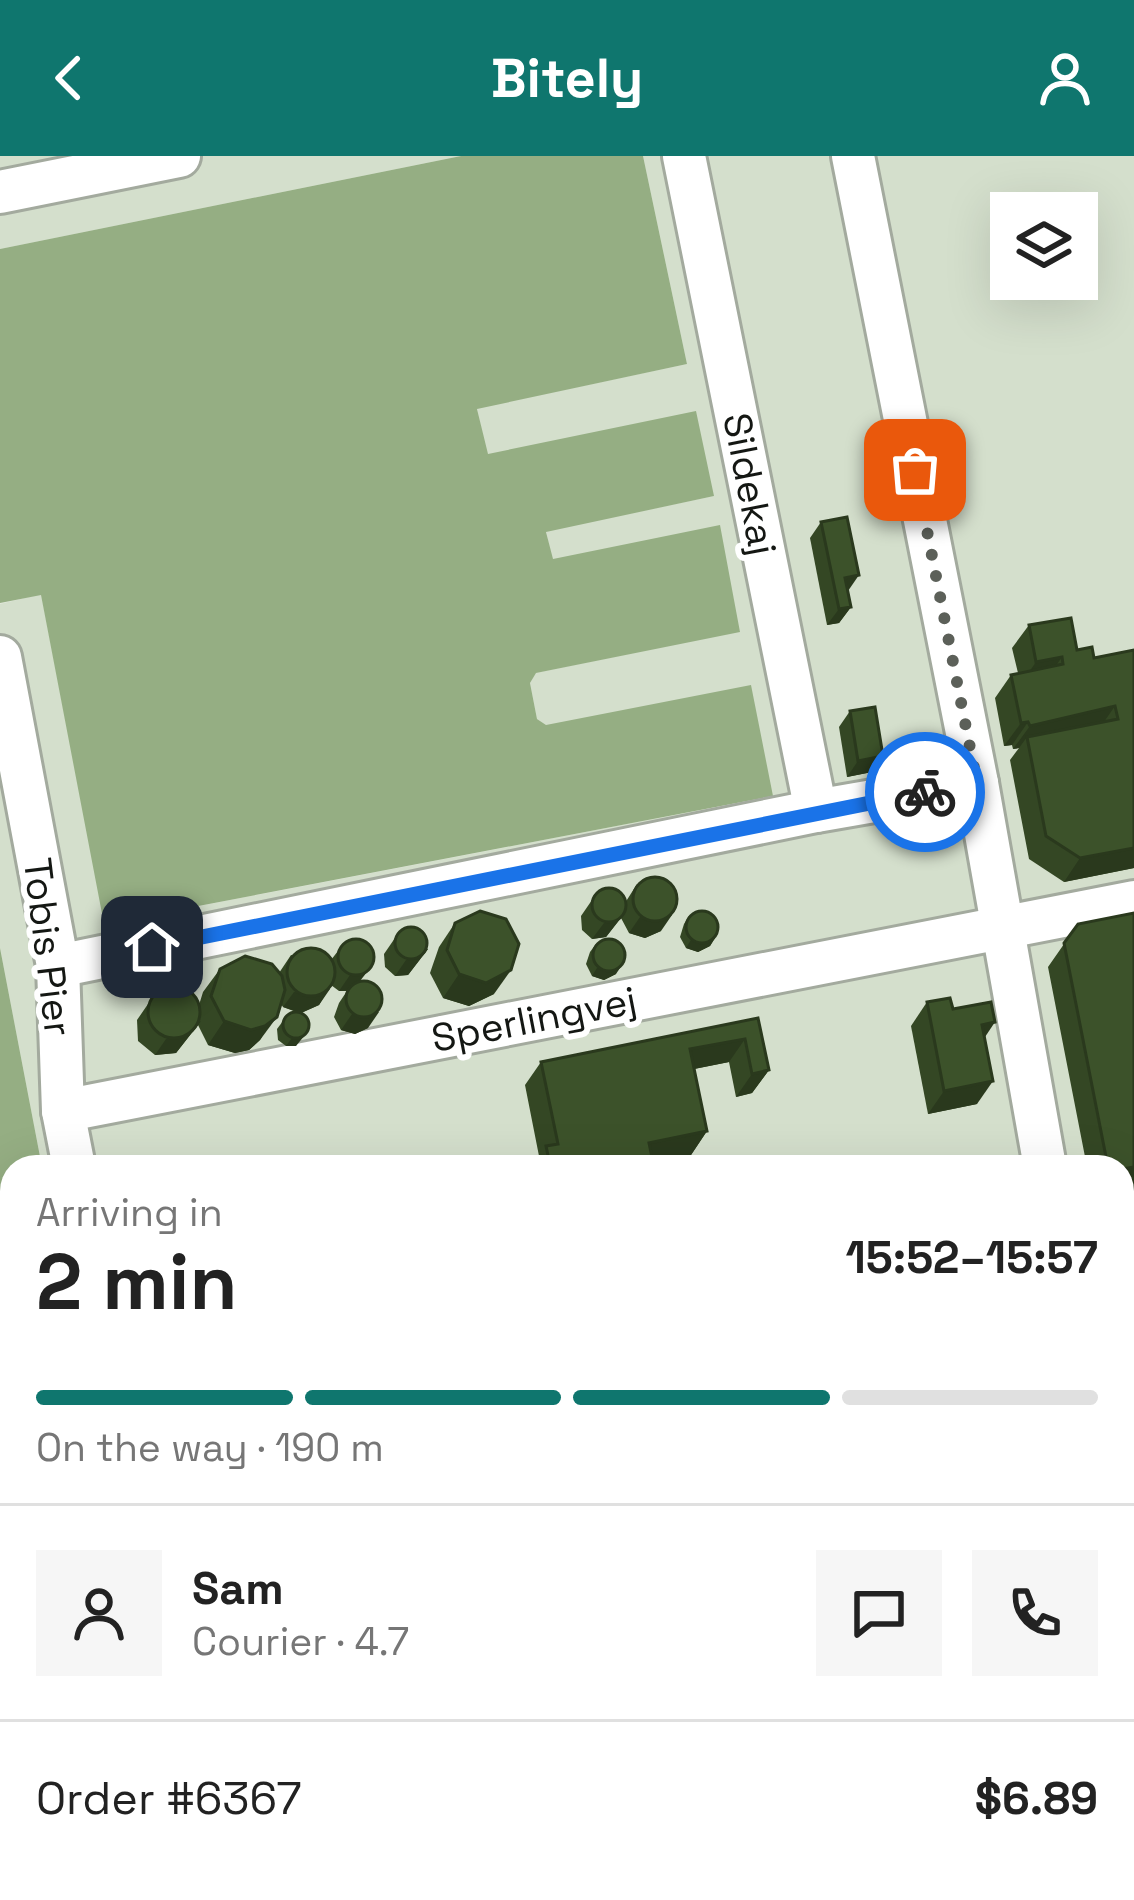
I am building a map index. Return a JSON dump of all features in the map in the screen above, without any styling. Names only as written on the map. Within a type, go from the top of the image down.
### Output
[{"type":"street","points":[[0,192],[178,156]]},
{"type":"street","name":"Sildekaj","points":[[684,156],[816,811]]},
{"type":"street","points":[[853,156],[977,783],[1043,1155]]},
{"type":"street","name":"Tobis Pier","points":[[0,657],[58,966],[63,1111],[72,1155]]},
{"type":"street","points":[[58,966],[816,811],[977,783]]},
{"type":"street","name":"Sperlingvej","points":[[63,1111],[1134,902]]},
{"type":"shaded area","points":[[0,156],[461,156],[0,249]]},
{"type":"shaded area","points":[[461,156],[643,156],[687,364],[477,409],[488,454],[696,411],[714,496],[546,532],[553,559],[720,525],[740,632],[536,673],[530,683],[537,719],[546,725],[751,685],[773,796],[104,924],[41,595],[0,603],[0,249]]},
{"type":"shaded area","points":[[643,156],[1134,156],[1134,1155],[40,1155],[0,948],[0,604],[41,594],[105,924],[773,796],[537,719],[530,683],[535,673],[740,631],[552,559],[546,531],[714,496],[487,455],[477,408],[687,364]]},
{"type":"shaded area","points":[[0,948],[40,1155],[0,1155]]},
{"type":"building","points":[[847,517],[859,575],[845,578],[851,607],[839,609],[821,522]]},
{"type":"building","points":[[1071,618],[1077,650],[1092,647],[1094,658],[1134,650],[1134,848],[1080,858],[1046,836],[1027,737],[1118,719],[1115,706],[1030,726],[1021,723],[1011,675],[1063,664],[1062,657],[1036,662],[1029,625]]},
{"type":"building","points":[[875,707],[883,756],[858,761],[850,711]]},
{"type":"building","points":[[655,877],[670,884],[677,899],[670,914],[655,921],[640,914],[633,899],[640,884]]},
{"type":"building","points":[[609,888],[621,893],[626,905],[621,917],[609,922],[597,917],[592,905],[597,893]]},
{"type":"building","points":[[480,911],[506,919],[519,944],[511,970],[486,983],[459,974],[447,950],[455,923]]},
{"type":"building","points":[[702,911],[713,916],[718,927],[713,938],[702,943],[691,938],[686,927],[691,916]]},
{"type":"building","points":[[1134,913],[1134,1155],[1106,1155],[1064,943],[1078,924]]},
{"type":"building","points":[[411,927],[423,931],[427,943],[423,955],[411,959],[399,955],[395,943],[399,931]]},
{"type":"building","points":[[356,939],[369,944],[374,957],[369,970],[356,975],[343,970],[338,957],[343,944]]},
{"type":"building","points":[[609,939],[620,944],[625,955],[620,966],[609,971],[598,966],[593,955],[598,944]]},
{"type":"building","points":[[311,948],[328,955],[335,972],[328,989],[311,996],[294,989],[287,972],[294,955]]},
{"type":"building","points":[[245,956],[272,964],[285,990],[277,1017],[251,1030],[224,1021],[211,996],[220,969]]},
{"type":"building","points":[[364,981],[377,986],[382,999],[377,1012],[364,1017],[351,1012],[346,999],[351,986]]},
{"type":"building","points":[[174,986],[193,993],[200,1012],[193,1031],[174,1038],[155,1031],[148,1012],[155,993]]},
{"type":"building","points":[[950,998],[953,1009],[991,1002],[995,1022],[982,1025],[993,1081],[944,1091],[927,1002]]},
{"type":"building","points":[[296,1012],[309,1025],[296,1038],[283,1025]]},
{"type":"building","points":[[758,1018],[769,1070],[752,1074],[745,1039],[690,1049],[707,1131],[649,1143],[652,1155],[548,1155],[546,1146],[558,1144],[541,1062]]},
{"type":"way so far","points":[[915,470],[977,783],[925,792]]},
{"type":"route","points":[[152,947],[925,792]]}]
